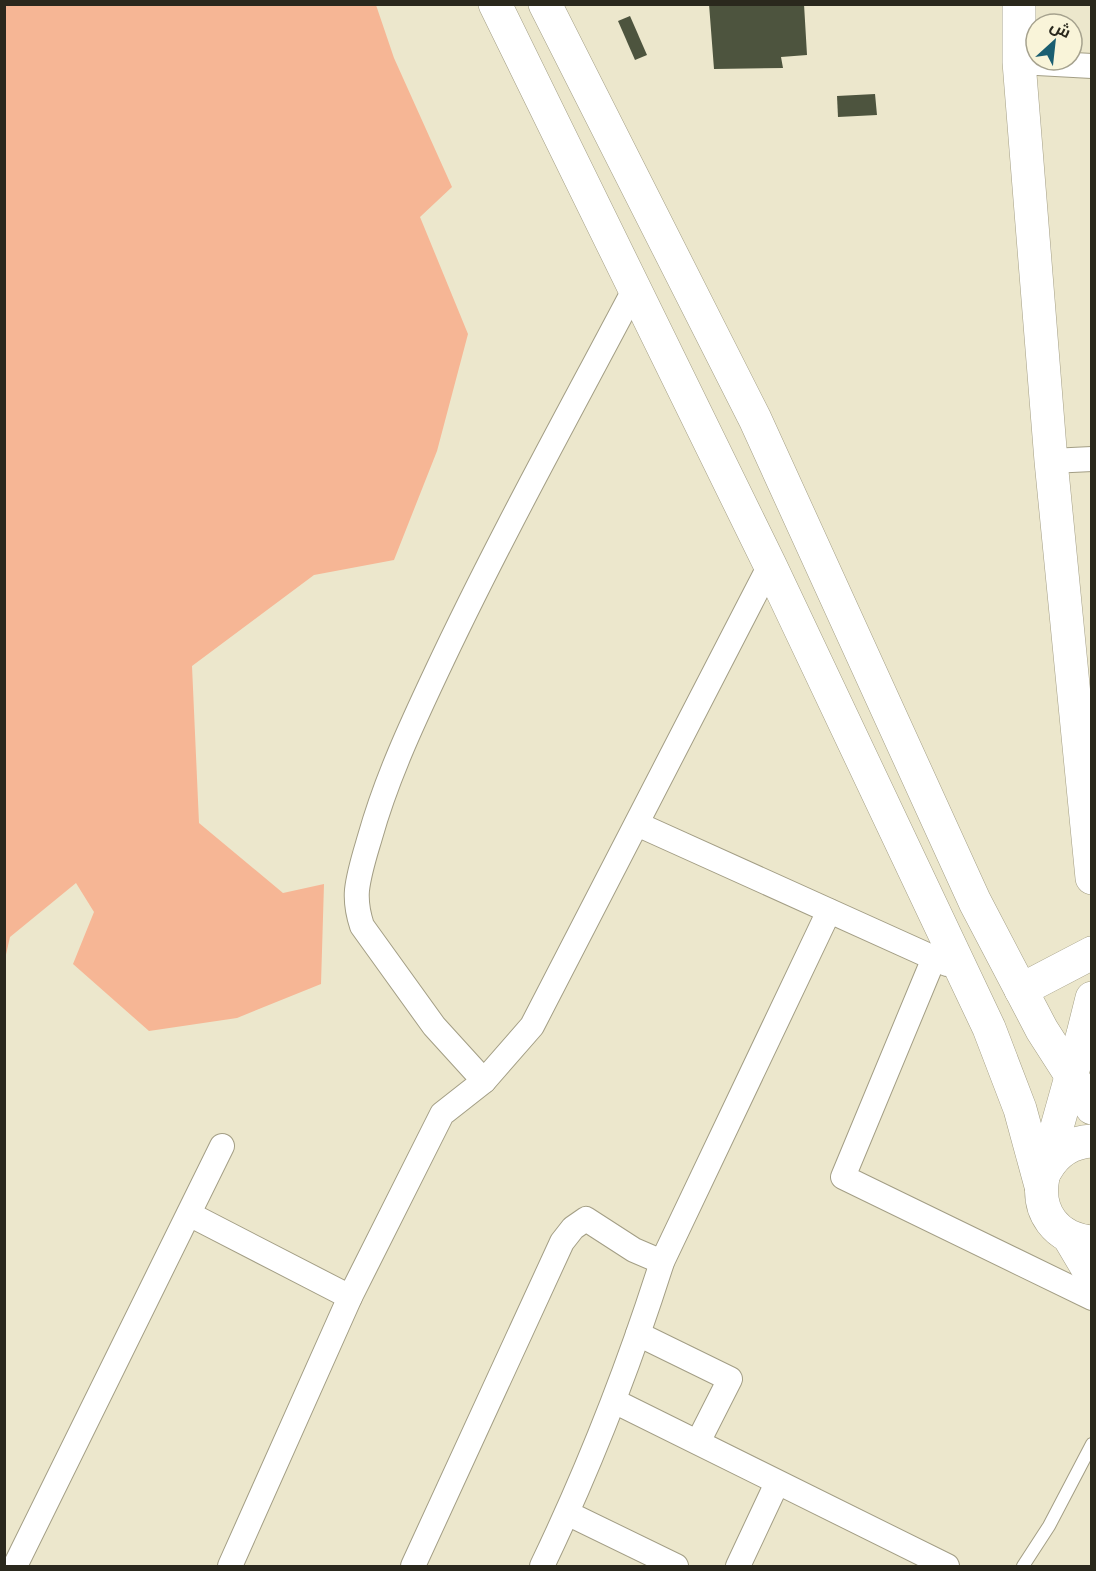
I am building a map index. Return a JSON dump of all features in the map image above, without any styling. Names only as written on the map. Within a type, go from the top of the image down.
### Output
[{"type":"main road","points":[[495,4],[770,565],[948,964],[989,1028],[1044,1178]]},
{"type":"main road","points":[[1019,4],[1019,62],[1051,461],[1085,743],[1092,878]]},
{"type":"main road","points":[[512,38],[549,13],[754,419],[975,902],[1042,1030],[1092,1108]]},
{"type":"main road","points":[[1021,990],[1092,953]]},
{"type":"main road","points":[[1092,998],[1041,1195],[1045,1212],[1055,1227],[1080,1240],[1092,1276]]},
{"type":"main road","points":[[1044,1178],[1056,1155],[1062,1150],[1078,1143],[1092,1141]]},
{"type":"street","points":[[1019,62],[1092,66]]},
{"type":"street","points":[[484,1081],[434,1026],[369,936],[358,915],[357,891],[380,804],[428,691],[473,595],[634,290]]},
{"type":"street","points":[[1051,461],[1092,459]]},
{"type":"street","points":[[230,1566],[350,1297],[442,1114],[484,1081],[532,1026],[770,565]]},
{"type":"street","points":[[637,825],[948,964],[843,1177],[1092,1298]]},
{"type":"street","points":[[542,1566],[614,1401],[662,1262],[829,911]]},
{"type":"street","points":[[15,1566],[222,1146]]},
{"type":"street","points":[[189,1214],[350,1297]]},
{"type":"street","points":[[413,1566],[562,1242],[573,1228],[586,1219],[634,1250],[662,1262]]},
{"type":"street","points":[[634,1250],[648,1306]]},
{"type":"street","points":[[638,1334],[730,1379],[698,1442]]},
{"type":"street","points":[[614,1401],[947,1566]]},
{"type":"street","points":[[738,1566],[777,1483]]},
{"type":"street","points":[[567,1513],[676,1566]]},
{"type":"lane","points":[[1023,1566],[1049,1526],[1092,1444]]},
{"type":"shaded area","points":[[5,4],[376,5],[394,58],[452,187],[420,217],[468,334],[437,451],[394,560],[314,575],[192,666],[199,823],[283,893],[324,884],[321,984],[237,1018],[149,1031],[73,964],[94,912],[76,883],[10,937],[5,959]]},
{"type":"building","points":[[709,4],[804,4],[807,55],[781,57],[783,68],[714,69]]},
{"type":"building","points":[[630,16],[647,55],[635,60],[618,21]]},
{"type":"building","points":[[875,94],[877,115],[838,117],[837,96]]}]
